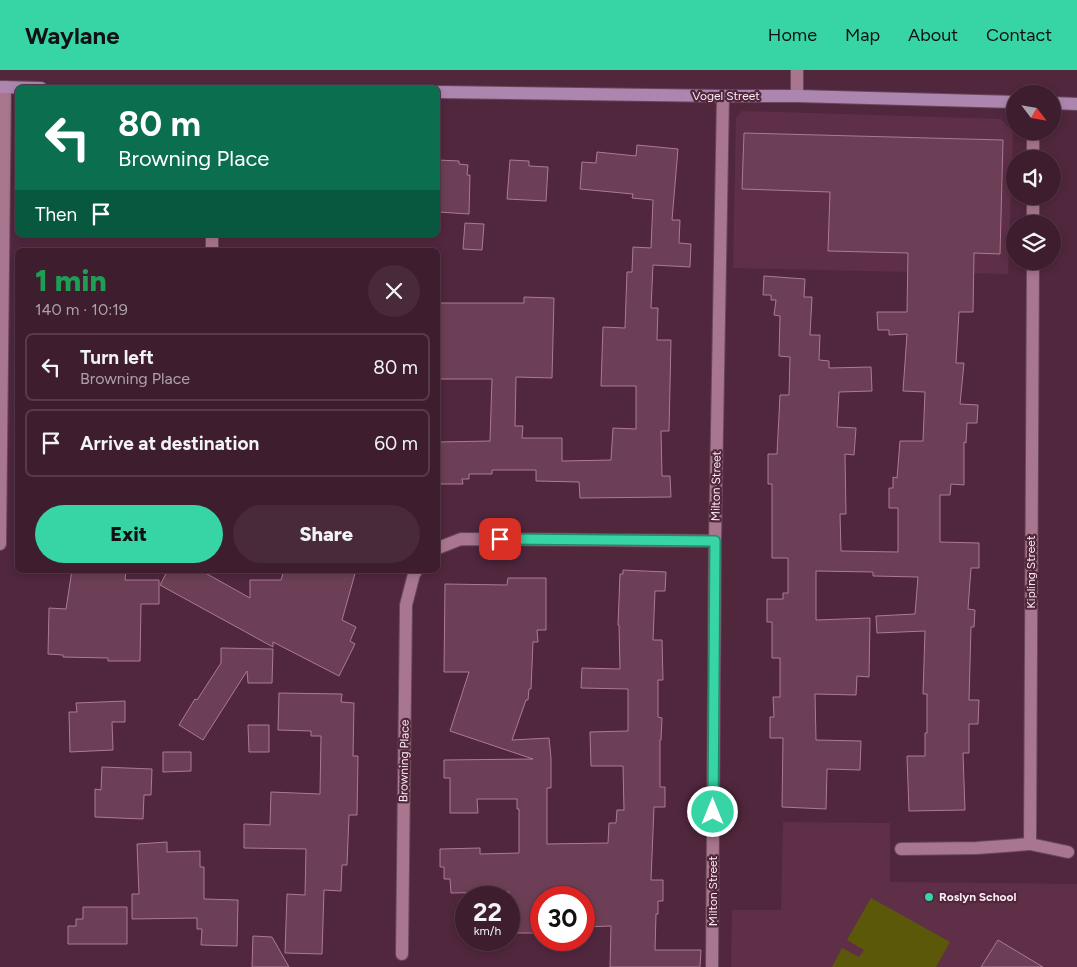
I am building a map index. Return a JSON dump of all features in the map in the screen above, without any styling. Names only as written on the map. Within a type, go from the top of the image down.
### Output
[{"type":"main road","name":"Vogel Street","points":[[440,92],[797,96],[1006,102]]},
{"type":"main road","points":[[1061,103],[1077,104]]},
{"type":"street","points":[[797,70],[797,96]]},
{"type":"street","points":[[0,544],[3,87]]},
{"type":"street","name":"Milton Street","points":[[712,967],[715,541],[723,96]]},
{"type":"street","name":"Kipling Street","points":[[1030,844],[1032,270]]},
{"type":"street","points":[[440,547],[461,539],[715,541]]},
{"type":"street","name":"Browning Place","points":[[402,954],[406,605],[415,573]]},
{"type":"street","points":[[901,849],[977,848],[1030,844],[1073,852]]},
{"type":"shaded area","points":[[742,111],[1001,119],[1006,124],[1006,140],[1013,140],[1012,150],[1006,150],[1006,205],[1010,205],[1010,215],[1006,215],[1006,270],[1008,270],[1008,274],[733,268],[736,118]]},
{"type":"shaded area","name":"Roslyn School","points":[[783,822],[890,823],[890,882],[1077,884],[1077,967],[731,967],[732,910],[781,910]]},
{"type":"shaded area","points":[[871,898],[950,942],[936,967],[832,967],[842,948],[859,957],[864,950],[847,940]]},
{"type":"building","points":[[744,133],[1003,140],[1000,254],[974,253],[973,312],[959,312],[956,363],[964,363],[960,404],[978,405],[977,423],[967,423],[966,443],[964,442],[964,485],[951,484],[950,495],[940,495],[940,542],[979,543],[979,568],[971,568],[968,609],[975,610],[974,627],[971,627],[969,700],[979,700],[978,724],[969,724],[969,753],[963,753],[965,810],[909,811],[907,756],[925,756],[927,694],[923,694],[925,631],[877,633],[876,616],[915,614],[918,577],[873,576],[873,572],[816,571],[816,620],[870,618],[869,677],[857,676],[856,695],[815,694],[816,740],[861,741],[860,770],[827,769],[826,809],[782,807],[783,738],[770,738],[770,717],[774,717],[773,697],[780,697],[780,658],[772,658],[772,622],[767,622],[767,599],[783,599],[783,593],[788,593],[788,558],[772,558],[772,484],[768,484],[768,454],[777,454],[780,395],[789,395],[790,357],[779,356],[780,316],[774,315],[776,300],[771,300],[771,295],[763,295],[764,276],[805,279],[804,297],[812,297],[810,335],[820,335],[819,360],[829,361],[829,368],[871,367],[872,391],[839,392],[837,427],[856,428],[854,455],[845,454],[846,514],[840,514],[841,551],[898,552],[898,508],[889,508],[889,488],[893,488],[893,477],[897,478],[900,441],[923,441],[925,392],[903,391],[907,334],[889,335],[889,330],[878,330],[877,312],[907,312],[908,253],[828,251],[830,192],[742,189]]},
{"type":"building","points":[[637,145],[678,149],[672,220],[680,220],[679,243],[691,244],[690,267],[653,265],[651,308],[658,308],[657,340],[671,340],[669,431],[661,431],[662,476],[670,476],[671,497],[580,498],[579,482],[536,481],[536,470],[492,470],[492,474],[469,474],[469,479],[462,479],[463,484],[440,484],[440,442],[490,441],[492,379],[440,379],[440,303],[524,303],[524,297],[554,298],[552,378],[516,377],[515,426],[523,426],[522,438],[562,438],[562,461],[611,460],[613,428],[636,429],[636,386],[601,386],[603,327],[625,328],[627,272],[632,272],[633,247],[651,248],[653,200],[632,198],[633,194],[580,189],[582,162],[596,163],[597,152],[636,156]]},
{"type":"building","points":[[440,160],[459,161],[459,164],[468,165],[467,175],[470,175],[469,214],[440,212]]},
{"type":"building","points":[[510,160],[529,161],[529,166],[548,167],[546,201],[507,199]]},
{"type":"building","points":[[465,223],[484,224],[482,250],[463,249]]},
{"type":"building","points":[[623,570],[666,572],[665,591],[655,591],[653,640],[662,640],[663,680],[658,680],[658,717],[662,718],[660,787],[665,787],[665,807],[654,807],[651,880],[663,880],[663,901],[658,901],[658,914],[656,914],[655,950],[701,950],[700,967],[610,967],[611,926],[595,927],[595,886],[530,886],[530,933],[520,933],[520,886],[455,886],[455,893],[451,893],[450,879],[444,879],[444,867],[440,867],[440,849],[480,848],[480,854],[519,853],[519,809],[517,809],[517,799],[477,799],[478,813],[450,813],[450,778],[444,778],[444,760],[533,759],[450,731],[469,672],[444,672],[445,584],[507,585],[508,578],[546,578],[546,630],[537,630],[538,642],[533,642],[531,689],[529,689],[528,700],[526,700],[512,740],[549,738],[551,788],[547,788],[547,844],[608,843],[609,823],[616,823],[617,810],[624,810],[623,766],[591,766],[590,732],[628,731],[628,689],[581,688],[582,668],[620,669],[618,625],[620,574],[623,574]]},
{"type":"building","points":[[72,573],[126,573],[125,580],[159,580],[159,604],[141,604],[140,661],[108,661],[108,658],[63,657],[63,655],[48,654],[49,608],[66,609]]},
{"type":"building","points":[[166,573],[205,573],[250,598],[250,580],[281,580],[283,573],[355,573],[342,620],[356,627],[350,641],[355,644],[339,676],[273,642],[273,647],[160,585]]},
{"type":"building","points":[[221,648],[273,649],[272,683],[248,683],[247,671],[203,740],[179,725],[221,663]]},
{"type":"building","points":[[279,693],[342,694],[341,702],[354,703],[353,756],[358,756],[357,815],[349,815],[347,865],[342,865],[341,891],[324,890],[322,954],[285,953],[287,894],[305,895],[306,849],[244,848],[244,824],[270,825],[271,792],[320,794],[321,736],[311,736],[311,731],[278,730]]},
{"type":"building","points":[[125,701],[125,722],[112,722],[113,750],[70,752],[69,712],[77,712],[76,703]]},
{"type":"building","points":[[248,725],[269,725],[269,752],[249,752]]},
{"type":"building","points":[[163,752],[191,752],[191,771],[163,772]]},
{"type":"building","points":[[102,767],[152,769],[151,795],[144,795],[143,819],[95,817],[95,789],[101,790]]},
{"type":"building","points":[[167,842],[167,852],[200,851],[200,867],[204,867],[204,899],[238,900],[237,946],[201,945],[202,929],[197,929],[197,918],[132,919],[132,894],[139,894],[137,844]]},
{"type":"building","points":[[83,907],[127,907],[127,944],[68,944],[68,926],[76,926],[76,919],[83,919]]},
{"type":"building","points":[[253,936],[272,937],[289,967],[252,967]]},
{"type":"building","points":[[998,940],[1043,967],[981,967]]},
{"type":"place","name":"Roslyn School","points":[[929,897]]},
{"type":"route","points":[[500,539],[715,541],[713,812]]}]
